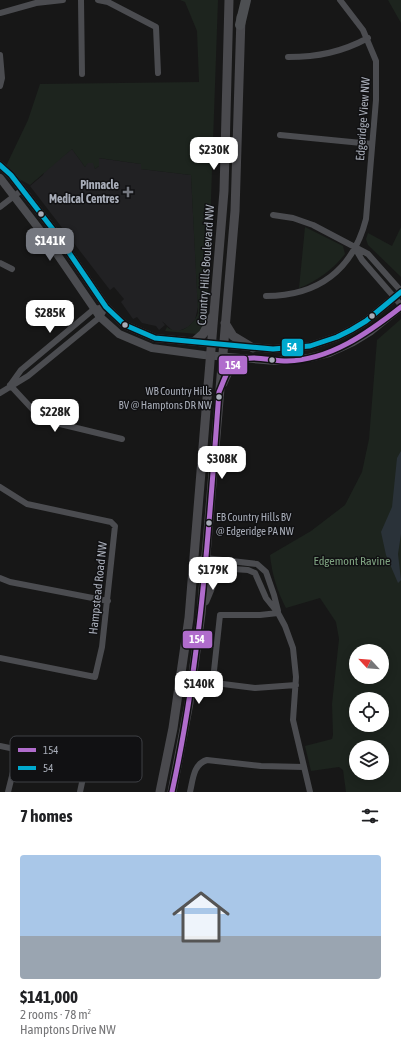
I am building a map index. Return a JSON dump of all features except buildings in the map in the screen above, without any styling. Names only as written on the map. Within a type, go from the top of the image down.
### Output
[{"type":"main road","name":"Country Hills Boulevard NW","points":[[160,792],[173,728],[182,672],[194,561],[224,191],[229,0]]},
{"type":"main road","name":"Country Hills Boulevard NW","points":[[172,792],[189,703],[201,614],[204,562],[235,211],[241,0]]},
{"type":"main road","points":[[240,25],[246,0]]},
{"type":"main road","points":[[195,341],[203,334],[215,311]]},
{"type":"main road","points":[[225,323],[233,336],[253,348]]},
{"type":"main road","points":[[219,392],[232,366],[241,360],[246,359]]},
{"type":"main road","points":[[201,614],[215,577],[226,569]]},
{"type":"street","points":[[0,13],[30,5],[63,0]]},
{"type":"street","points":[[81,0],[82,74]]},
{"type":"street","points":[[98,0],[114,5],[156,27],[158,73]]},
{"type":"street","name":"Edgeridge View NW","points":[[266,296],[295,294],[314,287],[337,271],[355,248],[366,219],[377,78],[376,61],[368,38],[340,0]]},
{"type":"street","points":[[288,57],[311,57],[330,54],[353,46],[368,38]]},
{"type":"street","points":[[0,55],[2,78],[0,86]]},
{"type":"street","points":[[280,135],[372,144]]},
{"type":"street","points":[[0,165],[11,175],[55,232],[106,307],[125,325],[138,332],[155,338],[253,348],[291,349],[328,340],[344,334],[366,321],[399,293]]},
{"type":"street","points":[[0,178],[15,196],[100,317],[119,334],[152,348],[211,356],[289,361],[328,353],[362,337],[401,306],[399,293],[362,260],[355,248],[338,236],[313,224],[293,218],[273,215]]},
{"type":"street","points":[[0,207],[22,190]]},
{"type":"street","points":[[0,263],[12,269]]},
{"type":"street","points":[[10,385],[21,370],[94,309],[106,307]]},
{"type":"street","points":[[0,393],[10,385],[28,376],[100,317],[106,307]]},
{"type":"street","points":[[10,385],[36,413],[56,423],[122,439]]},
{"type":"street","name":"Hampstead Road NW","points":[[0,487],[27,504],[111,522],[116,526],[102,647],[95,678],[0,658]]},
{"type":"street","points":[[194,561],[251,562],[260,566],[266,572],[274,595],[278,613],[289,636],[295,655],[296,685],[293,720],[310,792]]},
{"type":"street","points":[[204,562],[226,569],[248,570],[255,573],[266,598],[278,613]]},
{"type":"street","points":[[0,578],[10,582],[108,601]]},
{"type":"street","points":[[278,613],[260,615],[220,615],[213,680],[215,683],[255,688],[296,685]]},
{"type":"street","points":[[0,746],[10,747]]},
{"type":"street","points":[[190,792],[196,767],[200,763],[207,760],[261,766],[304,767]]},
{"type":"street","points":[[8,792],[10,782]]},
{"type":"street","points":[[80,792],[82,782]]},
{"type":"shaded area","points":[[72,149],[85,167],[87,163],[94,163],[95,169],[99,166],[98,158],[141,164],[141,169],[191,175],[198,307],[195,320],[188,327],[179,331],[173,331],[162,321],[165,325],[159,330],[156,326],[142,323],[137,317],[133,319],[121,302],[124,299],[114,287],[110,290],[30,186],[43,175],[45,170]]},
{"type":"shaded area","points":[[401,451],[401,534],[398,554],[401,580],[398,583],[386,555],[381,532],[392,507],[397,458]]},
{"type":"green space","points":[[180,0],[218,0],[207,312],[201,331],[196,334],[165,331],[167,327],[176,331],[186,328],[193,322],[198,313],[191,175],[141,169],[141,164],[99,158],[99,166],[95,169],[93,163],[88,163],[85,167],[72,149],[30,185],[19,179],[6,166],[28,120],[40,84],[199,82],[197,31],[185,2]]},
{"type":"green space","points":[[388,0],[401,0],[401,23]]},
{"type":"green space","points":[[305,227],[343,246],[345,254],[325,274],[313,282],[299,288]]},
{"type":"green space","points":[[401,227],[401,277],[368,245],[366,239],[368,233],[392,246]]},
{"type":"green space","name":"Edgemont Ravine","points":[[401,319],[401,792],[346,792],[343,770],[339,767],[311,771],[305,746],[332,739],[333,735],[332,704],[339,639],[336,622],[320,598],[286,608],[275,582],[270,555],[311,531],[345,505],[362,472],[369,439],[377,340]]},
{"type":"transit line","name":"54","points":[[0,165],[11,175],[55,232],[106,307],[125,325],[155,338],[273,349],[310,346],[337,337],[351,330],[366,321],[401,292]]},
{"type":"transit line","name":"154","points":[[172,792],[182,742],[197,643],[203,593],[219,392],[226,375],[234,364],[243,359],[255,358],[287,361],[318,356],[362,335],[401,307]]},
{"type":"place","name":"Pinnacle Medical Centres","points":[[128,192]]},
{"type":"place","name":"WB Country Hills BV @ Hamptons DR NW","points":[[219,397]]},
{"type":"place","name":"EB Country Hills BV @ Edgeridge PA NW","points":[[209,523]]}]
